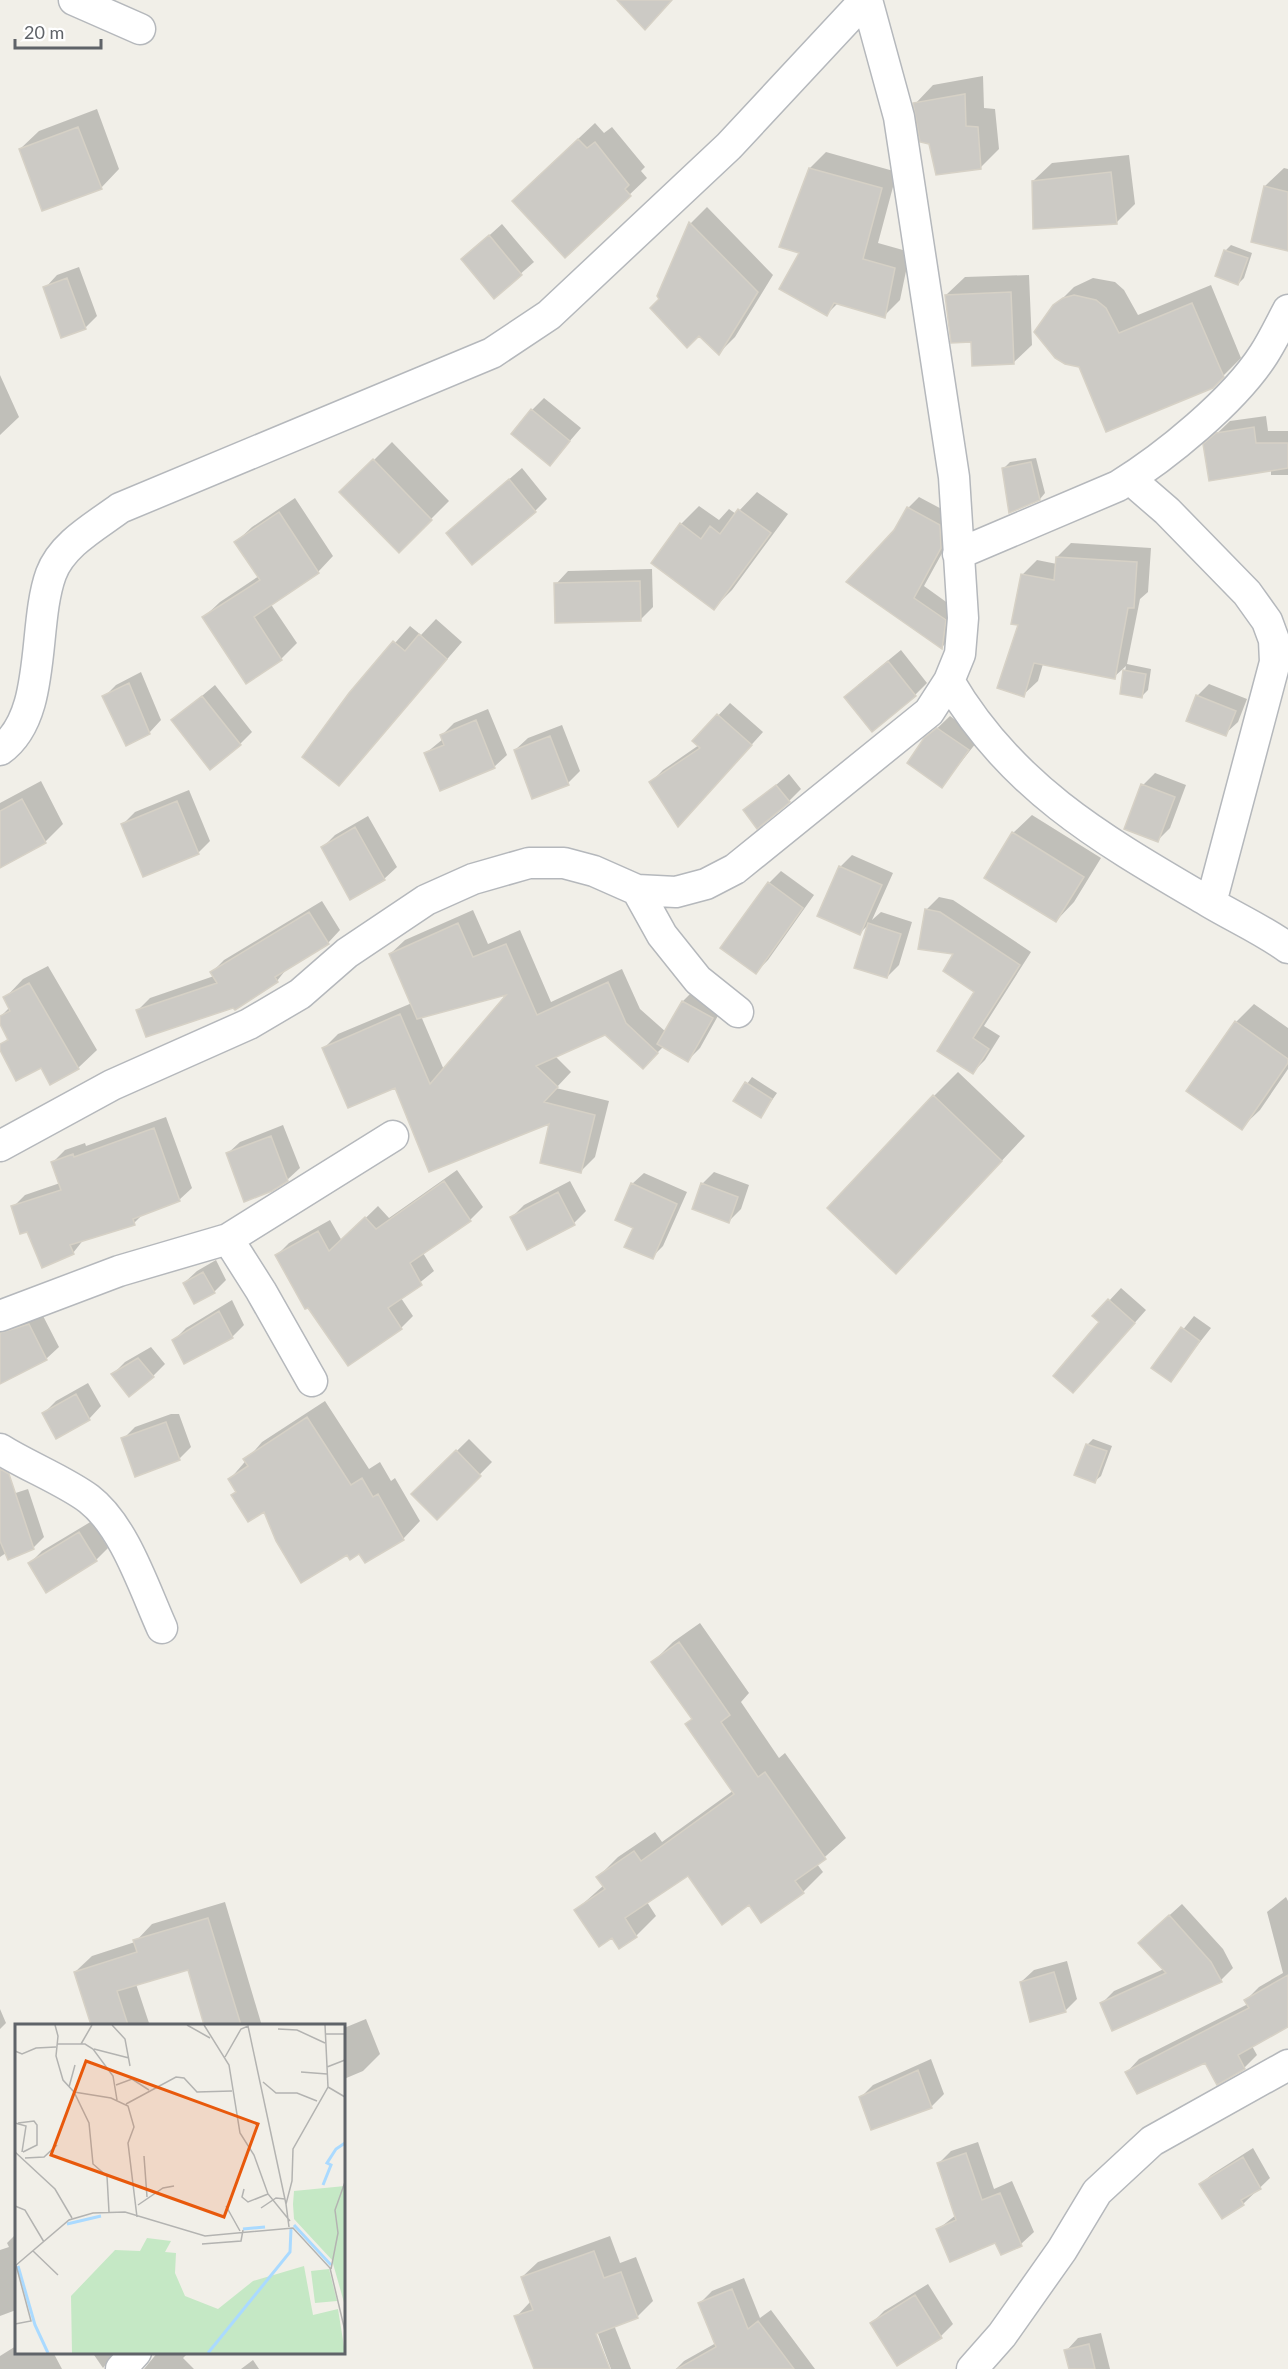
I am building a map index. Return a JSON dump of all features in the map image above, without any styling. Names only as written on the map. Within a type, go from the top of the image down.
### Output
[{"type":"street","points":[[74,0],[140,29]]},
{"type":"street","points":[[0,1146],[112,1084],[249,1024],[300,994],[348,953],[426,900],[473,879],[529,863],[564,862],[594,871],[637,890],[676,892],[706,884],[735,869],[929,712],[949,681],[960,654],[963,618],[954,477],[899,117],[866,0]]},
{"type":"street","points":[[0,750],[9,744],[28,712],[51,572],[69,547],[120,508],[492,353],[549,315],[729,146],[866,0]]},
{"type":"street","points":[[958,554],[1142,472],[1224,402],[1263,356],[1288,310]]},
{"type":"street","points":[[1130,479],[1167,511],[1247,592],[1267,621],[1274,640],[1275,662],[1211,903]]},
{"type":"street","points":[[949,681],[967,713],[1001,755],[1053,803],[1098,835],[1288,948]]},
{"type":"street","points":[[637,890],[662,934],[698,980],[738,1012]]},
{"type":"street","points":[[0,1316],[119,1271],[228,1239],[393,1136]]},
{"type":"street","points":[[228,1239],[261,1291],[312,1381]]},
{"type":"street","points":[[0,1449],[89,1499],[103,1513],[123,1544],[162,1628]]},
{"type":"street","points":[[972,2369],[1002,2335],[1062,2250],[1097,2192],[1152,2141],[1288,2065]]},
{"type":"street","points":[[121,2369],[134,2354]]},
{"type":"building","points":[[617,0],[672,0],[645,30]]},
{"type":"building","points":[[965,94],[966,126],[978,127],[981,169],[936,175],[929,144],[920,142],[913,103]]},
{"type":"building","points":[[78,127],[102,189],[42,211],[19,149]]},
{"type":"building","points":[[578,139],[587,148],[595,142],[629,185],[625,189],[631,196],[565,258],[512,201]]},
{"type":"building","points":[[809,168],[882,188],[863,259],[895,268],[885,318],[834,303],[827,316],[779,289],[799,253],[779,247]]},
{"type":"building","points":[[1111,172],[1117,224],[1033,229],[1032,181]]},
{"type":"building","points":[[1264,186],[1288,192],[1288,251],[1251,242]]},
{"type":"building","points":[[689,222],[758,292],[719,355],[699,336],[687,348],[650,308],[659,299],[657,296]]},
{"type":"building","points":[[489,235],[522,275],[494,299],[461,259]]},
{"type":"building","points":[[1224,250],[1248,258],[1238,285],[1215,276]]},
{"type":"building","points":[[67,278],[86,329],[61,338],[43,287]]},
{"type":"building","points":[[1011,292],[1014,364],[972,366],[971,342],[951,343],[945,295]]},
{"type":"building","points":[[1074,295],[1096,300],[1106,308],[1119,333],[1192,303],[1224,377],[1213,388],[1106,432],[1079,367],[1065,364],[1055,358],[1034,332],[1053,305],[1063,298]]},
{"type":"building","points":[[531,409],[570,441],[550,466],[511,434]]},
{"type":"building","points":[[1254,427],[1256,443],[1288,443],[1288,468],[1209,481],[1203,444],[1216,433]]},
{"type":"building","points":[[373,459],[432,520],[399,553],[339,492]]},
{"type":"building","points":[[1031,462],[1040,500],[1009,513],[1002,468]]},
{"type":"building","points":[[509,479],[536,512],[472,565],[446,533]]},
{"type":"building","points":[[907,507],[940,525],[941,548],[914,598],[946,620],[942,649],[846,582],[894,530]]},
{"type":"building","points":[[738,509],[771,533],[714,610],[651,563],[680,523],[701,539],[710,526],[720,534]]},
{"type":"building","points":[[279,512],[319,573],[254,617],[282,660],[246,684],[202,617],[260,580],[234,542]]},
{"type":"building","points":[[1056,557],[1137,562],[1134,608],[1128,608],[1115,679],[1034,663],[1024,697],[997,688],[1018,625],[1011,624],[1021,574],[1054,580]]},
{"type":"building","points":[[640,581],[641,621],[555,623],[554,583]]},
{"type":"building","points":[[419,634],[447,659],[339,786],[302,757],[349,693],[393,641],[405,651]]},
{"type":"building","points":[[888,661],[916,696],[872,732],[844,697]]},
{"type":"building","points":[[1123,670],[1146,674],[1142,698],[1120,694]]},
{"type":"building","points":[[129,683],[150,734],[126,746],[102,696]]},
{"type":"building","points":[[1196,695],[1236,711],[1226,736],[1186,721]]},
{"type":"building","points":[[202,696],[241,745],[210,770],[171,720]]},
{"type":"building","points":[[717,714],[752,745],[678,827],[649,782],[700,748],[692,741]]},
{"type":"building","points":[[476,720],[495,768],[440,791],[424,753],[444,745],[440,735]]},
{"type":"building","points":[[937,728],[969,750],[942,788],[907,763],[924,738]]},
{"type":"building","points":[[550,736],[569,785],[532,799],[514,750]]},
{"type":"building","points":[[1141,784],[1175,797],[1158,842],[1124,829]]},
{"type":"building","points":[[776,785],[790,802],[757,829],[743,810]]},
{"type":"building","points":[[22,799],[46,843],[0,868],[0,811]]},
{"type":"building","points":[[177,801],[199,854],[143,877],[121,824]]},
{"type":"building","points":[[355,827],[385,880],[350,900],[321,847]]},
{"type":"building","points":[[1012,832],[1084,877],[1056,922],[984,878]]},
{"type":"building","points":[[839,866],[882,885],[860,935],[817,916]]},
{"type":"building","points":[[768,882],[803,908],[756,974],[720,948]]},
{"type":"building","points":[[925,909],[940,912],[1020,965],[973,1038],[989,1049],[973,1074],[937,1051],[974,992],[943,971],[953,954],[918,949]]},
{"type":"building","points":[[309,912],[329,944],[275,977],[278,982],[235,1010],[233,1008],[146,1037],[136,1010],[217,983],[210,972]]},
{"type":"building","points":[[458,923],[473,957],[506,944],[537,1015],[608,982],[626,1023],[658,1053],[643,1069],[605,1035],[536,1066],[558,1087],[544,1102],[595,1115],[581,1173],[540,1163],[549,1124],[429,1172],[395,1088],[348,1108],[322,1048],[400,1014],[430,1084],[506,995],[417,1019],[389,954]]},
{"type":"building","points":[[868,923],[901,934],[887,978],[854,968]]},
{"type":"building","points":[[29,983],[79,1069],[50,1085],[41,1068],[16,1081],[0,1050],[0,1044],[8,1040],[0,1024],[0,1016],[10,1011],[3,997]]},
{"type":"building","points":[[682,1001],[713,1018],[688,1062],[657,1044]]},
{"type":"building","points":[[1235,1021],[1288,1059],[1288,1063],[1242,1130],[1186,1091]]},
{"type":"building","points":[[745,1082],[772,1099],[761,1118],[733,1101]]},
{"type":"building","points":[[933,1095],[1002,1161],[896,1274],[827,1208]]},
{"type":"building","points":[[154,1128],[180,1201],[133,1219],[135,1225],[70,1245],[74,1254],[42,1268],[27,1232],[20,1234],[11,1206],[61,1190],[51,1162],[73,1154],[74,1157]]},
{"type":"building","points":[[271,1136],[288,1181],[272,1191],[244,1202],[226,1153]]},
{"type":"building","points":[[444,1181],[471,1221],[410,1263],[422,1285],[388,1308],[402,1329],[348,1366],[308,1308],[305,1309],[275,1255],[318,1231],[329,1251],[365,1217],[376,1229]]},
{"type":"building","points":[[631,1183],[677,1204],[653,1259],[624,1247],[633,1228],[615,1220]]},
{"type":"building","points":[[701,1183],[738,1197],[729,1223],[692,1209]]},
{"type":"building","points":[[558,1192],[575,1225],[527,1250],[510,1217]]},
{"type":"building","points":[[203,1272],[215,1293],[194,1304],[183,1283]]},
{"type":"building","points":[[1108,1299],[1135,1323],[1073,1393],[1053,1376],[1099,1322],[1092,1316]]},
{"type":"building","points":[[219,1311],[233,1338],[184,1364],[172,1340]]},
{"type":"building","points":[[29,1324],[47,1360],[0,1384],[0,1333]]},
{"type":"building","points":[[1181,1327],[1200,1341],[1171,1382],[1151,1368]]},
{"type":"building","points":[[138,1358],[154,1377],[129,1397],[111,1374]]},
{"type":"building","points":[[76,1394],[90,1420],[56,1439],[42,1413]]},
{"type":"building","points":[[307,1417],[351,1485],[362,1478],[373,1497],[378,1494],[404,1540],[365,1563],[359,1554],[350,1560],[347,1555],[301,1583],[276,1541],[264,1512],[248,1522],[231,1495],[236,1492],[228,1479],[248,1466],[243,1459]]},
{"type":"building","points":[[166,1422],[180,1460],[135,1477],[121,1438]]},
{"type":"building","points":[[1086,1444],[1107,1451],[1095,1483],[1074,1475]]},
{"type":"building","points":[[456,1450],[481,1476],[437,1520],[411,1494]]},
{"type":"building","points":[[0,1469],[9,1474],[34,1549],[8,1560],[0,1541]]},
{"type":"building","points":[[79,1532],[97,1561],[46,1593],[28,1563]]},
{"type":"building","points":[[679,1642],[730,1715],[721,1722],[758,1777],[765,1772],[826,1859],[795,1881],[804,1893],[761,1923],[749,1905],[722,1925],[688,1876],[625,1918],[637,1937],[619,1949],[612,1938],[599,1947],[574,1910],[605,1889],[596,1877],[634,1851],[641,1861],[734,1794],[685,1724],[692,1719],[651,1662]]},
{"type":"building","points":[[1169,1915],[1211,1962],[1222,1982],[1112,2031],[1100,2003],[1166,1973],[1138,1943]]},
{"type":"building","points":[[208,1918],[241,2024],[204,2024],[188,1970],[117,1991],[128,2024],[91,2024],[74,1972],[137,1952],[133,1940]]},
{"type":"building","points":[[1054,1972],[1066,2012],[1030,2022],[1020,1982]]},
{"type":"building","points":[[1288,1975],[1288,2027],[1238,2055],[1245,2069],[1217,2085],[1205,2063],[1137,2094],[1125,2072],[1249,2008],[1244,2000]]},
{"type":"building","points":[[918,2070],[932,2108],[871,2130],[859,2097]]},
{"type":"building","points":[[966,2153],[982,2200],[1000,2193],[1022,2246],[1001,2255],[995,2243],[950,2262],[936,2229],[956,2220],[937,2163]]},
{"type":"building","points":[[1243,2157],[1261,2189],[1241,2200],[1244,2205],[1222,2219],[1199,2184]]},
{"type":"building","points":[[594,2251],[604,2278],[621,2272],[638,2318],[596,2334],[610,2369],[534,2369],[514,2316],[533,2310],[521,2277]]},
{"type":"building","points":[[732,2289],[748,2329],[758,2321],[794,2369],[677,2369],[716,2347],[698,2303]]},
{"type":"building","points":[[915,2295],[942,2338],[897,2366],[870,2323]]},
{"type":"building","points":[[1089,2344],[1095,2369],[1069,2369],[1064,2350]]}]
